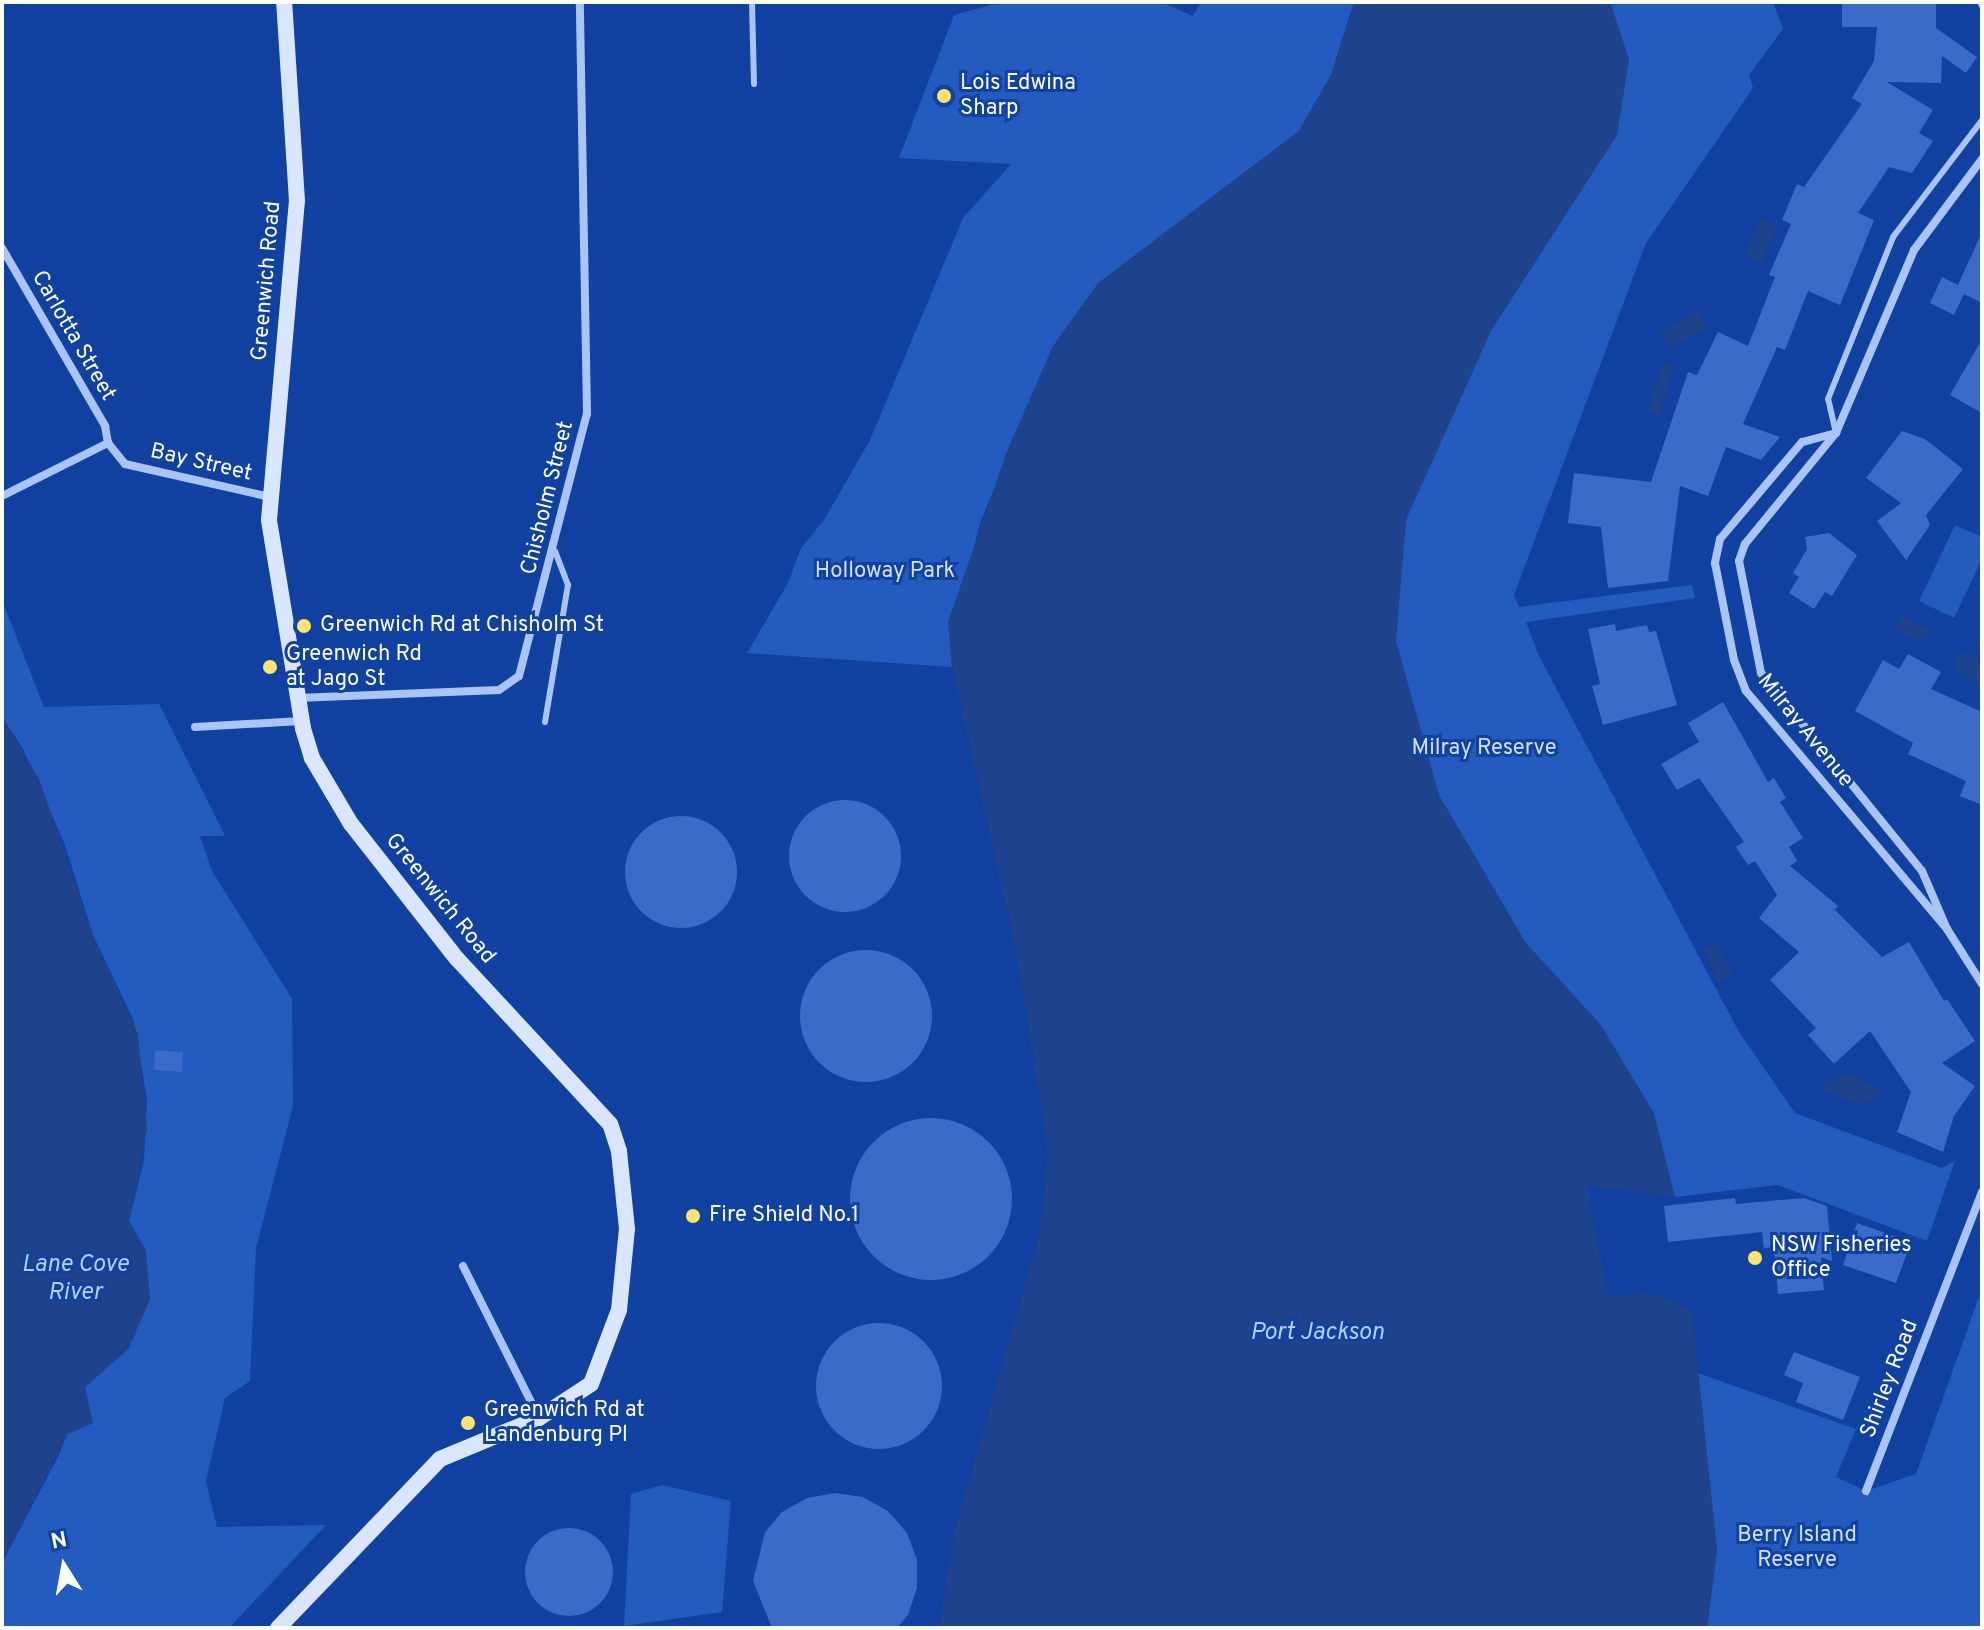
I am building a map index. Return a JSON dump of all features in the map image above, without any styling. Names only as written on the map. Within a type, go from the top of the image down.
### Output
[{"type":"street","name":"Greenwich Road","points":[[278,1628],[440,1459],[539,1418],[591,1384],[611,1337],[626,1273],[619,1151],[610,1124],[457,959],[351,824],[312,758],[301,721],[271,556],[270,497],[297,201],[284,2]]},
{"type":"street","name":"Chisholm Street","points":[[297,698],[499,690],[519,676],[555,551],[587,414],[580,2]]},
{"type":"street","name":"Milray Avenue","points":[[1947,929],[1922,871],[1765,678],[1757,662],[1739,572],[1741,553],[1836,433],[1914,250],[1982,159]]},
{"type":"street","name":"Carlotta Street","points":[[2,248],[105,426],[108,443]]},
{"type":"street","name":"Milray Avenue","points":[[1836,433],[1802,442],[1720,539],[1715,563],[1734,660],[1746,691],[1947,929],[1982,984]]},
{"type":"street","name":"Bay Street","points":[[108,443],[125,464],[270,497]]},
{"type":"street","points":[[2,496],[108,443]]},
{"type":"street","points":[[195,727],[301,721]]},
{"type":"street","name":"Shirley Road","points":[[1866,1491],[1982,1192]]},
{"type":"street","points":[[463,1266],[539,1418]]},
{"type":"lane","points":[[752,2],[754,84]]},
{"type":"lane","points":[[1836,433],[1828,399],[1893,237],[1982,120]]},
{"type":"lane","points":[[545,722],[568,585],[555,551]]},
{"type":"green space","name":"Holloway Park","points":[[1002,2],[1161,2],[1193,16],[1201,2],[1354,2],[1331,75],[1299,131],[1053,346],[980,523],[950,645],[952,667],[747,653],[788,583],[801,548],[824,520],[870,440],[963,218],[1011,164],[899,158],[954,15]]},
{"type":"green space","name":"Milray Reserve","points":[[1610,2],[1773,2],[1783,29],[1749,75],[1753,88],[1646,243],[1514,595],[1519,607],[1692,585],[1695,598],[1526,622],[1539,656],[1739,1032],[1795,1113],[1942,1168],[1955,1161],[1927,1241],[1778,1185],[1675,1197],[1648,1103],[1426,815],[1384,674],[1402,472],[1629,60]]},
{"type":"green space","points":[[1955,525],[1982,537],[1982,559],[1954,618],[1919,601]]},
{"type":"green space","points":[[2,600],[44,707],[159,704],[225,836],[200,836],[212,871],[292,999],[293,1106],[256,1248],[250,1381],[225,1398],[206,1481],[217,1527],[326,1525],[229,1628],[2,1628],[2,1563],[59,1455],[85,1387],[129,1348],[146,1251],[129,1221],[144,1160],[147,1099],[133,1019],[93,935],[65,845],[23,749],[2,717]]},
{"type":"green space","name":"Berry Island Reserve","points":[[1982,1288],[1982,1628],[1707,1628],[1717,1550],[1695,1372],[1856,1429],[1836,1477],[1866,1491],[1916,1474]]},
{"type":"green space","points":[[662,1485],[731,1501],[722,1612],[624,1626],[631,1494]]},
{"type":"water","name":"Port Jackson","points":[[1354,2],[1610,2],[1629,60],[1617,135],[1491,331],[1406,520],[1396,641],[1439,795],[1526,943],[1601,1025],[1654,1113],[1675,1197],[1587,1186],[1608,1296],[1651,1293],[1692,1310],[1717,1550],[1707,1628],[939,1628],[955,1529],[1039,1234],[1048,1154],[1018,960],[952,667],[948,622],[1007,451],[1053,346],[1098,283],[1299,131],[1331,75]]},
{"type":"water","points":[[1760,219],[1777,226],[1762,264],[1745,256]]},
{"type":"water","points":[[1698,310],[1708,326],[1669,349],[1659,333]]},
{"type":"water","points":[[1663,363],[1675,367],[1659,416],[1647,412]]},
{"type":"water","points":[[1902,616],[1931,630],[1924,644],[1895,630]]},
{"type":"water","points":[[1969,651],[1982,666],[1980,687],[1953,666],[1956,657]]},
{"type":"water","name":"Lane Cove River","points":[[2,717],[39,779],[93,935],[138,1034],[147,1129],[129,1221],[146,1251],[150,1299],[129,1348],[85,1387],[93,1423],[68,1434],[2,1563]]},
{"type":"water","points":[[1717,942],[1733,976],[1718,982],[1702,949]]},
{"type":"water","points":[[1855,1074],[1880,1090],[1880,1097],[1859,1105],[1823,1091],[1826,1080]]},
{"type":"building","points":[[1842,2],[1936,2],[1936,28],[1977,57],[1966,73],[1942,56],[1941,83],[1887,82],[1933,110],[1919,133],[1933,141],[1912,173],[1889,167],[1858,213],[1874,220],[1840,305],[1808,291],[1785,350],[1777,347],[1743,424],[1780,437],[1761,460],[1726,447],[1708,496],[1680,486],[1668,581],[1608,588],[1601,527],[1568,523],[1574,473],[1651,482],[1688,372],[1697,375],[1718,332],[1748,346],[1775,277],[1769,275],[1791,224],[1782,220],[1797,184],[1804,187],[1862,104],[1852,98],[1874,61],[1877,27],[1842,27]]},
{"type":"building","points":[[1982,232],[1982,303],[1964,294],[1954,315],[1930,303],[1942,277],[1958,285]]},
{"type":"building","points":[[1982,339],[1982,413],[1950,395]]},
{"type":"building","points":[[1902,431],[1925,439],[1963,469],[1926,515],[1930,525],[1906,560],[1877,521],[1901,503],[1866,478]]},
{"type":"building","points":[[1829,533],[1857,555],[1832,596],[1825,592],[1814,609],[1789,593],[1799,577],[1793,573],[1807,549],[1805,537]]},
{"type":"building","points":[[1615,624],[1616,631],[1647,625],[1649,632],[1656,631],[1677,705],[1603,725],[1592,686],[1600,684],[1588,629]]},
{"type":"building","points":[[1908,654],[1941,672],[1931,689],[1982,712],[1982,805],[1960,796],[1966,781],[1908,754],[1913,743],[1855,711],[1883,660],[1899,669]]},
{"type":"building","points":[[1723,702],[1768,782],[1774,778],[1786,798],[1780,802],[1803,838],[1789,847],[1797,861],[1790,866],[1838,906],[1835,910],[1882,957],[1909,942],[1944,1001],[1947,999],[1975,1041],[1942,1063],[1975,1086],[1954,1116],[1943,1152],[1897,1132],[1911,1092],[1870,1031],[1834,1064],[1808,1035],[1816,1028],[1770,980],[1799,952],[1759,918],[1777,895],[1755,861],[1748,865],[1736,847],[1744,842],[1699,778],[1677,790],[1661,764],[1699,742],[1688,723]]},
{"type":"building","points":[[845,800],[866,804],[885,816],[897,835],[901,856],[897,877],[885,896],[866,908],[845,912],[824,908],[805,896],[793,877],[789,856],[793,835],[805,816],[824,804]]},
{"type":"building","points":[[681,816],[702,820],[720,833],[733,851],[737,872],[733,893],[720,911],[702,924],[681,928],[660,924],[642,911],[629,893],[625,872],[629,851],[642,833],[660,820]]},
{"type":"building","points":[[866,950],[891,955],[913,969],[927,991],[932,1016],[927,1041],[913,1063],[891,1077],[866,1082],[841,1077],[819,1063],[805,1041],[800,1016],[805,991],[819,969],[841,955]]},
{"type":"building","points":[[155,1050],[183,1052],[182,1072],[154,1070]]},
{"type":"building","points":[[931,1118],[962,1124],[988,1142],[1006,1168],[1012,1199],[1006,1230],[988,1256],[962,1274],[931,1280],[900,1274],[874,1256],[856,1230],[850,1199],[856,1168],[874,1142],[900,1124]]},
{"type":"building","points":[[1735,1198],[1736,1204],[1804,1198],[1827,1206],[1832,1261],[1821,1257],[1824,1290],[1778,1294],[1774,1247],[1764,1248],[1762,1232],[1668,1242],[1664,1206]]},
{"type":"building","points":[[1857,1223],[1911,1242],[1896,1283],[1843,1265]]},
{"type":"building","points":[[879,1323],[903,1328],[923,1342],[937,1362],[942,1386],[937,1410],[923,1430],[903,1444],[879,1449],[855,1444],[835,1430],[821,1410],[816,1386],[821,1362],[835,1342],[855,1328]]},
{"type":"building","points":[[1794,1352],[1860,1377],[1843,1420],[1796,1402],[1803,1383],[1784,1375]]},
{"type":"building","points":[[835,1493],[863,1497],[888,1511],[907,1533],[917,1560],[917,1588],[908,1615],[897,1628],[772,1628],[753,1581],[765,1532],[782,1512],[807,1498]]},
{"type":"building","points":[[569,1528],[586,1531],[600,1541],[610,1555],[613,1572],[610,1589],[600,1603],[586,1613],[569,1616],[552,1613],[538,1603],[528,1589],[525,1572],[528,1555],[538,1541],[552,1531]]},
{"type":"place","name":"Lois Edwina Sharp","points":[[944,96]]},
{"type":"place","name":"Greenwich Rd at Chisholm St","points":[[304,626]]},
{"type":"place","name":"Greenwich Rd at Jago St","points":[[270,667]]},
{"type":"place","name":"Fire Shield No.1","points":[[693,1216]]},
{"type":"place","name":"NSW Fisheries Office","points":[[1755,1258]]},
{"type":"place","name":"Greenwich Rd at Landenburg Pl","points":[[468,1423]]}]
